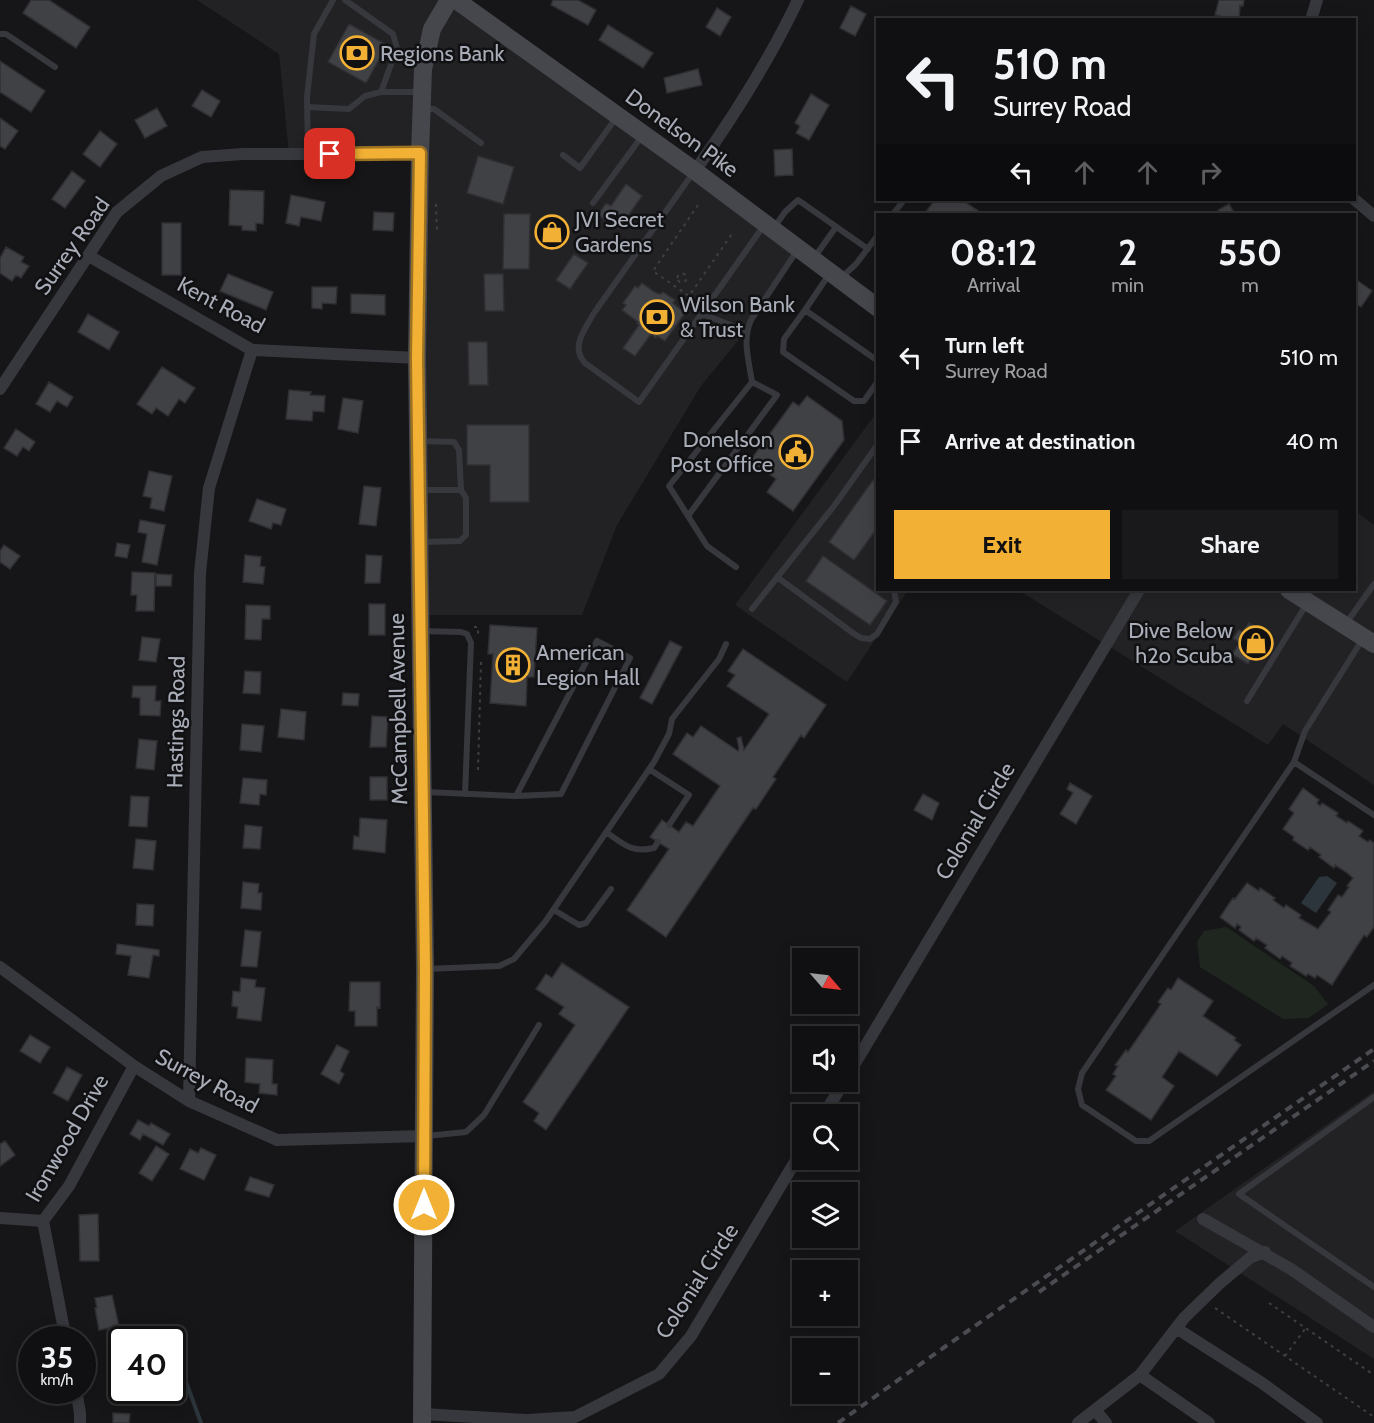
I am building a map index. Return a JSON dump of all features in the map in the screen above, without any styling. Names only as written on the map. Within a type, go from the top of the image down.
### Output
[{"type":"street","name":"McCampbell Avenue","points":[[422,1419],[425,969],[417,358],[420,153],[423,69],[432,29],[449,0]]},
{"type":"street","points":[[695,171],[731,121],[754,83],[775,48],[798,0]]},
{"type":"street","points":[[1312,18],[1317,0]]},
{"type":"street","name":"Donelson Pike","points":[[464,2],[876,307]]},
{"type":"street","name":"Surrey Road","points":[[0,389],[117,212],[161,176],[202,157],[243,154],[420,153]]},
{"type":"street","points":[[1356,201],[1374,216]]},
{"type":"street","name":"Kent Road","points":[[89,256],[252,350],[417,358]]},
{"type":"street","name":"Hastings Road","points":[[189,1101],[200,573],[209,488],[252,350]]},
{"type":"street","name":"Colonial Circle","points":[[858,1058],[1138,591]]},
{"type":"street","points":[[1291,591],[1369,640]]},
{"type":"street","name":"Surrey Road","points":[[0,967],[134,1065],[189,1101],[277,1140],[425,1136]]},
{"type":"street","name":"Ironwood Drive","points":[[63,1326],[43,1221],[69,1186],[134,1065]]},
{"type":"street","name":"Colonial Circle","points":[[422,1419],[527,1420],[575,1417],[659,1374],[691,1336],[792,1167]]},
{"type":"street","points":[[0,1218],[43,1221]]},
{"type":"street","points":[[1203,1219],[1265,1252],[1374,1327]]},
{"type":"street","points":[[1078,1423],[1140,1376],[1184,1318],[1219,1284],[1251,1257],[1265,1252]]},
{"type":"street","points":[[1176,1328],[1262,1383],[1317,1423]]},
{"type":"street","points":[[1140,1376],[1209,1423]]},
{"type":"street","points":[[78,1404],[80,1423]]},
{"type":"street","points":[[1095,1410],[1106,1423]]},
{"type":"lane","points":[[308,154],[307,107],[314,34],[333,0]]},
{"type":"lane","points":[[345,0],[393,34],[397,48],[381,92]]},
{"type":"lane","points":[[0,34],[6,34],[55,67]]},
{"type":"lane","points":[[307,107],[349,110],[365,96],[381,92],[422,101],[481,143]]},
{"type":"lane","points":[[563,155],[580,168],[618,116]]},
{"type":"lane","points":[[593,204],[643,135]]},
{"type":"lane","points":[[695,171],[594,313],[578,347],[579,357],[585,363],[639,402],[702,314],[769,227],[798,200],[868,249]]},
{"type":"lane","points":[[893,213],[903,201]]},
{"type":"lane","points":[[813,260],[836,227]]},
{"type":"lane","points":[[876,238],[856,264],[835,276],[805,309],[784,339],[783,352],[854,402],[864,400],[876,384]]},
{"type":"lane","points":[[736,567],[707,546],[669,486],[752,382],[745,338],[746,331],[750,320],[798,249]]},
{"type":"lane","points":[[805,309],[876,360]]},
{"type":"lane","points":[[702,314],[746,331]]},
{"type":"lane","points":[[688,516],[777,395],[752,382]]},
{"type":"lane","points":[[418,441],[454,442],[459,450],[460,490],[466,498],[466,535],[460,541],[420,542]]},
{"type":"lane","points":[[752,609],[834,506],[876,447]]},
{"type":"lane","points":[[419,490],[460,490]]},
{"type":"lane","points":[[777,577],[861,638],[870,639],[877,634],[896,602],[894,591]]},
{"type":"lane","points":[[1345,625],[1374,584]]},
{"type":"lane","points":[[1247,701],[1308,602]]},
{"type":"lane","points":[[421,631],[461,632],[467,634],[471,643],[465,794]]},
{"type":"lane","points":[[1369,640],[1305,731],[1294,762],[1082,1073],[1078,1089],[1082,1105],[1136,1142],[1149,1141],[1374,985]]},
{"type":"lane","points":[[423,792],[516,796],[561,794],[630,658],[597,641],[516,796]]},
{"type":"lane","points":[[425,969],[499,966],[514,959],[554,910],[649,769],[669,734],[672,719],[719,659],[726,644]]},
{"type":"lane","points":[[1294,762],[1374,815]]},
{"type":"lane","points":[[649,769],[689,795],[669,825]]},
{"type":"lane","points":[[606,832],[632,850],[642,851],[654,848],[658,842]]},
{"type":"lane","points":[[554,910],[579,925],[586,923],[611,889]]},
{"type":"lane","points":[[425,1136],[466,1132],[484,1115],[539,1024]]},
{"type":"lane","points":[[1374,1097],[1239,1194],[1374,1287]]},
{"type":"path","points":[[698,205],[653,271],[689,296],[734,231]]},
{"type":"path","points":[[676,287],[679,282]]},
{"type":"path","points":[[1269,1303],[1374,1375]]},
{"type":"path","points":[[1215,1308],[1374,1417]]},
{"type":"path","points":[[1286,1356],[1305,1329]]},
{"type":"shaded area","points":[[197,0],[456,0],[798,249],[746,331],[701,386],[617,525],[582,615],[421,615],[420,154],[289,154],[279,54]]},
{"type":"shaded area","points":[[876,413],[876,591],[907,591],[847,682],[735,605]]},
{"type":"shaded area","points":[[1356,512],[1374,525],[1374,785],[1283,724],[1268,745],[1020,591],[1356,591]]},
{"type":"shaded area","points":[[1327,876],[1337,883],[1316,913],[1301,903],[1319,877]]},
{"type":"shaded area","points":[[1226,927],[1314,986],[1328,1004],[1309,1018],[1283,1019],[1200,967],[1197,942],[1204,931]]},
{"type":"shaded area","points":[[1374,1091],[1374,1359],[1175,1231]]},
{"type":"building","points":[[31,0],[49,0],[90,27],[76,48],[23,13]]},
{"type":"building","points":[[553,0],[578,0],[596,10],[588,25],[551,5]]},
{"type":"building","points":[[1219,0],[1244,0],[1243,6],[1240,5],[1239,18],[1215,15]]},
{"type":"building","points":[[851,6],[866,14],[855,36],[840,28]]},
{"type":"building","points":[[717,8],[731,17],[720,36],[706,27]]},
{"type":"building","name":"Regions Bank","points":[[349,24],[387,45],[366,83],[328,62]]},
{"type":"building","points":[[608,25],[653,53],[643,68],[599,40]]},
{"type":"building","points":[[0,61],[45,91],[31,112],[0,92]]},
{"type":"building","points":[[698,69],[702,85],[667,93],[664,78]]},
{"type":"building","points":[[202,90],[220,101],[211,117],[192,106]]},
{"type":"building","points":[[811,94],[829,105],[809,140],[796,133],[800,126],[795,123]]},
{"type":"building","points":[[157,108],[167,126],[145,138],[135,120]]},
{"type":"building","points":[[0,118],[18,131],[5,149],[0,146]]},
{"type":"building","points":[[100,131],[117,144],[100,167],[83,154]]},
{"type":"building","points":[[792,149],[793,175],[775,176],[774,150]]},
{"type":"building","points":[[478,156],[514,167],[503,204],[467,193]]},
{"type":"building","points":[[72,171],[85,181],[65,208],[52,199]]},
{"type":"building","points":[[626,184],[642,196],[619,229],[598,215],[606,203],[611,206]]},
{"type":"building","points":[[230,190],[264,191],[263,224],[256,223],[256,231],[242,230],[242,226],[229,225]]},
{"type":"building","points":[[291,195],[325,202],[321,221],[301,217],[299,226],[286,223]]},
{"type":"building","points":[[934,201],[964,201],[982,213],[925,213]]},
{"type":"building","points":[[1229,204],[1234,213],[1220,213],[1218,210]]},
{"type":"building","points":[[374,212],[394,213],[393,231],[373,230]]},
{"type":"building","points":[[504,214],[530,214],[529,269],[503,269]]},
{"type":"building","name":"JVI Secret Gardens","points":[[547,219],[566,231],[557,246],[538,234]]},
{"type":"building","points":[[162,223],[181,223],[181,275],[162,275]]},
{"type":"building","points":[[6,247],[24,257],[21,262],[29,266],[21,278],[16,275],[12,281],[0,273],[0,258]]},
{"type":"building","points":[[574,254],[588,263],[570,289],[556,280]]},
{"type":"building","points":[[228,274],[273,292],[266,310],[220,291]]},
{"type":"building","points":[[484,274],[503,274],[504,311],[485,311]]},
{"type":"building","points":[[1356,279],[1372,291],[1361,307],[1356,303]]},
{"type":"building","name":"Wilson Bank & Trust","points":[[642,283],[656,293],[663,292],[675,300],[673,303],[685,313],[665,341],[651,334],[635,356],[623,348],[639,325],[622,310],[626,305],[623,303],[635,286],[638,288]]},
{"type":"building","points":[[312,287],[337,287],[336,304],[322,303],[322,309],[312,308]]},
{"type":"building","points":[[351,294],[385,295],[385,315],[351,313]]},
{"type":"building","points":[[88,314],[119,332],[109,350],[78,332]]},
{"type":"building","points":[[468,342],[487,342],[488,385],[469,385]]},
{"type":"building","points":[[162,367],[195,388],[185,403],[179,399],[168,416],[156,408],[152,414],[137,404]]},
{"type":"building","points":[[49,382],[73,397],[67,407],[57,401],[50,412],[36,404]]},
{"type":"building","points":[[289,390],[325,396],[324,412],[313,411],[312,421],[286,419]]},
{"type":"building","name":"Donelson Post Office","points":[[807,396],[842,421],[844,440],[793,511],[767,492],[776,479],[758,466],[755,470],[747,465],[793,402],[799,406]]},
{"type":"building","points":[[343,398],[363,401],[358,433],[338,429]]},
{"type":"building","points":[[467,425],[529,425],[529,502],[490,502],[490,465],[467,465]]},
{"type":"building","points":[[16,429],[35,442],[29,451],[23,447],[17,456],[4,448]]},
{"type":"building","points":[[149,471],[172,476],[164,511],[150,508],[152,498],[143,496]]},
{"type":"building","points":[[873,480],[876,482],[876,530],[854,560],[829,542]]},
{"type":"building","points":[[364,486],[381,488],[376,526],[359,524]]},
{"type":"building","points":[[257,499],[286,509],[281,525],[273,523],[271,529],[249,521]]},
{"type":"building","points":[[140,520],[165,525],[157,565],[142,562],[147,534],[138,532]]},
{"type":"building","points":[[117,543],[130,545],[127,558],[115,556]]},
{"type":"building","points":[[4,545],[20,556],[10,569],[0,562],[0,551]]},
{"type":"building","points":[[245,555],[261,557],[260,566],[265,567],[263,584],[243,582]]},
{"type":"building","points":[[366,555],[382,556],[380,583],[365,583]]},
{"type":"building","points":[[823,556],[887,601],[870,625],[806,581]]},
{"type":"building","points":[[132,572],[155,573],[154,611],[136,611],[137,595],[131,595]]},
{"type":"building","points":[[156,574],[172,575],[171,586],[156,586]]},
{"type":"building","points":[[369,604],[385,604],[385,635],[369,635]]},
{"type":"building","points":[[246,605],[270,606],[270,619],[262,619],[261,640],[245,639]]},
{"type":"building","name":"Dive Below h2o Scuba","points":[[1249,623],[1266,634],[1264,637],[1274,644],[1266,657],[1256,651],[1248,664],[1232,654],[1240,643],[1233,638],[1239,630],[1243,632]]},
{"type":"building","name":"American Legion Hall","points":[[490,625],[537,628],[534,677],[527,677],[526,706],[490,703],[493,654],[488,654]]},
{"type":"building","points":[[142,637],[160,639],[156,662],[139,660]]},
{"type":"building","points":[[670,641],[682,647],[652,704],[640,698]]},
{"type":"building","points":[[743,649],[826,705],[804,738],[801,735],[773,777],[776,779],[756,809],[753,808],[666,937],[627,910],[669,849],[650,837],[662,820],[679,832],[686,822],[693,826],[720,786],[673,754],[687,733],[693,737],[701,726],[738,751],[737,738],[741,737],[744,750],[769,714],[727,686],[735,675],[728,671]]},
{"type":"building","points":[[245,671],[261,672],[260,694],[243,693]]},
{"type":"building","points":[[133,686],[156,686],[155,701],[161,701],[160,716],[140,715],[140,698],[132,697]]},
{"type":"building","points":[[343,693],[359,694],[358,706],[342,705]]},
{"type":"building","points":[[281,709],[306,712],[304,740],[278,737]]},
{"type":"building","points":[[372,716],[388,717],[386,747],[370,747]]},
{"type":"building","points":[[242,724],[264,726],[261,752],[240,750]]},
{"type":"building","points":[[139,739],[157,741],[154,770],[136,768]]},
{"type":"building","points":[[370,777],[387,777],[387,800],[370,800]]},
{"type":"building","points":[[243,778],[267,780],[266,795],[260,794],[259,805],[240,803]]},
{"type":"building","points":[[1070,783],[1092,796],[1076,824],[1060,814],[1073,793],[1067,789]]},
{"type":"building","points":[[1303,788],[1319,800],[1317,803],[1320,806],[1322,803],[1338,813],[1336,816],[1363,831],[1359,836],[1374,843],[1374,927],[1367,937],[1364,935],[1332,985],[1317,975],[1315,978],[1308,974],[1306,976],[1290,966],[1292,963],[1282,956],[1280,959],[1265,948],[1267,945],[1256,938],[1254,941],[1239,930],[1241,927],[1237,924],[1235,928],[1220,917],[1247,883],[1259,891],[1260,888],[1275,898],[1273,900],[1284,908],[1286,905],[1301,915],[1299,918],[1318,929],[1331,912],[1328,910],[1338,895],[1342,897],[1349,887],[1347,886],[1353,878],[1335,865],[1334,868],[1310,847],[1308,850],[1293,840],[1294,837],[1283,829],[1294,813],[1289,809]]},
{"type":"building","points":[[923,794],[939,803],[932,820],[914,810]]},
{"type":"building","points":[[131,796],[149,797],[147,827],[129,826]]},
{"type":"building","points":[[360,818],[387,820],[385,853],[353,849],[354,836],[359,837]]},
{"type":"building","points":[[245,825],[262,827],[260,849],[243,848]]},
{"type":"building","points":[[136,839],[156,841],[153,870],[133,868]]},
{"type":"building","points":[[243,882],[259,884],[258,893],[262,893],[261,910],[241,908]]},
{"type":"building","points":[[137,904],[154,905],[153,926],[136,925]]},
{"type":"building","points":[[245,930],[261,932],[257,967],[241,966]]},
{"type":"building","points":[[117,944],[159,950],[159,956],[153,955],[149,978],[128,975],[131,956],[116,954]]},
{"type":"building","points":[[562,963],[629,1007],[546,1130],[534,1121],[539,1113],[523,1102],[575,1025],[559,1014],[564,1007],[536,989],[546,974],[552,978]]},
{"type":"building","points":[[241,978],[256,980],[255,987],[265,988],[261,1021],[237,1018],[238,1007],[232,1006],[233,991],[240,992]]},
{"type":"building","points":[[1178,978],[1213,1001],[1203,1016],[1236,1038],[1234,1040],[1241,1045],[1217,1076],[1179,1051],[1162,1077],[1174,1086],[1151,1120],[1106,1090],[1116,1076],[1113,1074],[1118,1066],[1115,1065],[1126,1050],[1128,1052],[1161,1004],[1158,1002],[1168,988],[1171,990]]},
{"type":"building","points":[[350,982],[380,982],[377,1026],[355,1026],[355,1011],[349,1011]]},
{"type":"building","points":[[30,1035],[50,1047],[40,1063],[20,1051]]},
{"type":"building","points":[[337,1045],[349,1051],[340,1071],[344,1074],[339,1084],[321,1074]]},
{"type":"building","points":[[246,1058],[273,1060],[272,1084],[277,1084],[277,1095],[259,1093],[260,1084],[245,1082]]},
{"type":"building","points":[[67,1067],[82,1075],[68,1101],[53,1093]]},
{"type":"building","points":[[138,1120],[149,1126],[151,1123],[170,1134],[163,1145],[143,1134],[140,1140],[130,1134]]},
{"type":"building","points":[[5,1141],[15,1155],[0,1166],[0,1144]]},
{"type":"building","points":[[156,1146],[169,1154],[152,1181],[139,1173]]},
{"type":"building","points":[[201,1148],[216,1155],[204,1180],[180,1169],[190,1149],[198,1153]]},
{"type":"building","points":[[250,1177],[274,1185],[269,1197],[245,1190]]},
{"type":"building","points":[[98,1214],[99,1261],[80,1261],[79,1215]]},
{"type":"building","points":[[112,1295],[119,1326],[108,1326],[108,1328],[99,1330],[95,1298]]},
{"type":"building","points":[[113,1413],[130,1414],[129,1423],[113,1423]]},
{"type":"waterway","points":[[186,1382],[201,1423]]},
{"type":"railway","points":[[838,1423],[1374,1049]]},
{"type":"railway","points":[[1039,1292],[1374,1061]]},
{"type":"place","name":"Regions Bank","points":[[357,53]]},
{"type":"place","name":"JVI Secret Gardens","points":[[552,232]]},
{"type":"place","name":"Wilson Bank & Trust","points":[[657,317]]},
{"type":"place","name":"Donelson Post Office","points":[[796,452]]},
{"type":"place","name":"Dive Below h2o Scuba","points":[[1256,643]]},
{"type":"place","name":"American Legion Hall","points":[[513,665]]},
{"type":"route","points":[[330,154],[420,153],[417,358],[425,969],[424,1205]]}]
